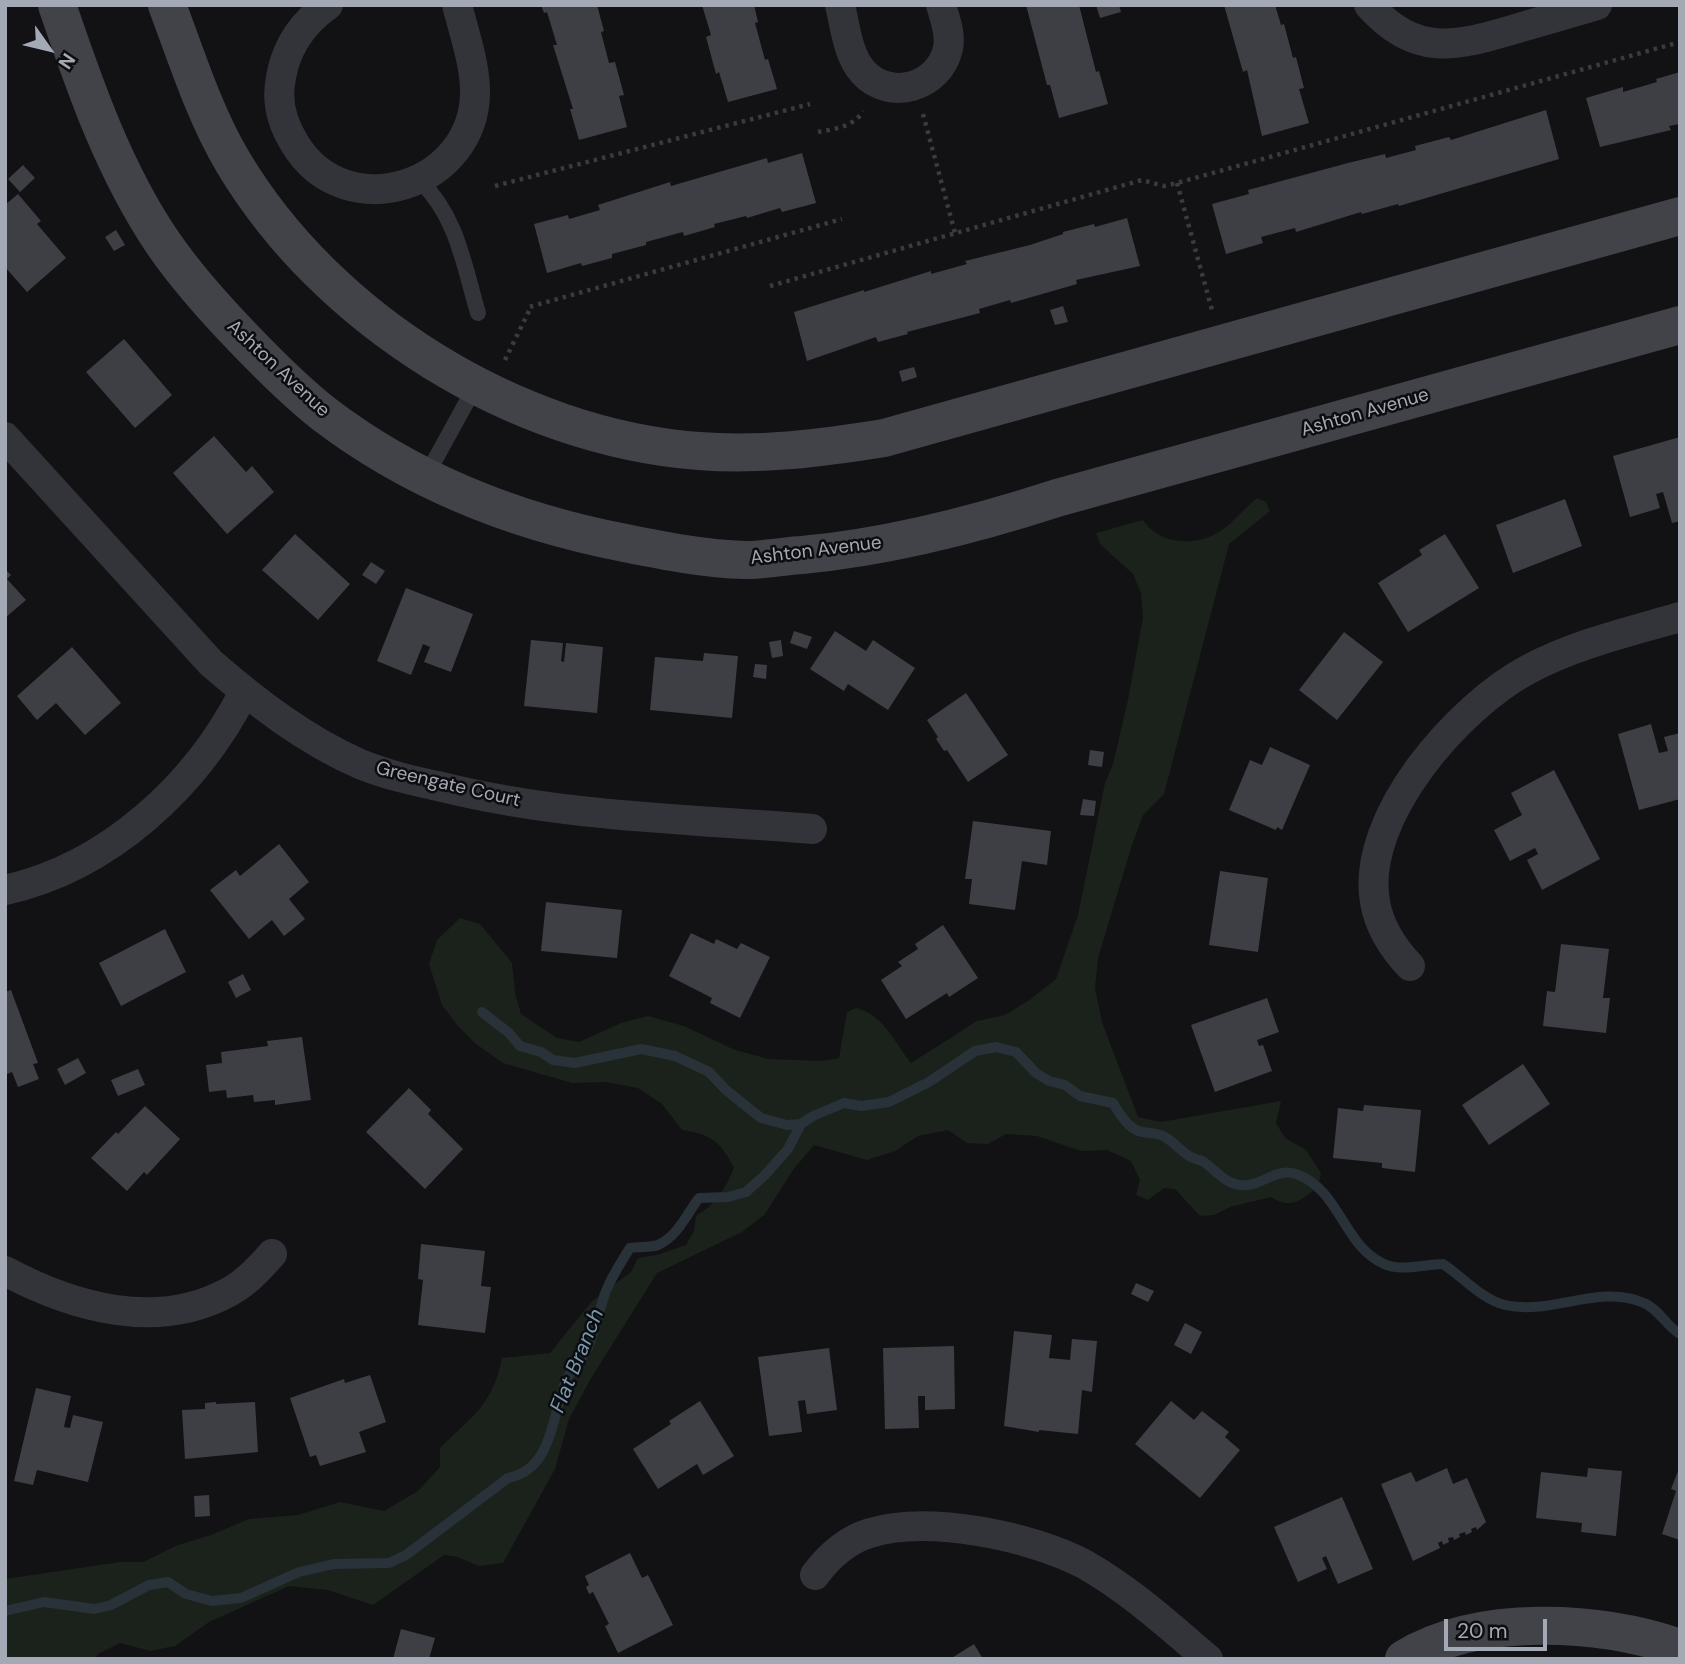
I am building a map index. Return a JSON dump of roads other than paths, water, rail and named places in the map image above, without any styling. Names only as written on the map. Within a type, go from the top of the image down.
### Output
[{"type":"street","name":"Ashton Avenue","points":[[57,5],[90,102],[131,189],[163,244],[218,312],[279,375],[324,414],[382,454],[425,478],[494,508],[575,533],[678,554],[747,560],[904,540],[1000,516],[1680,325]]},
{"type":"street","points":[[167,5],[209,114],[233,161],[261,205],[311,265],[369,316],[447,369],[561,422],[629,440],[698,451],[755,453],[813,449],[884,438],[1680,216]]},
{"type":"street","points":[[328,5],[296,35],[282,65],[278,97],[285,129],[302,156],[326,177],[368,189],[389,189],[420,180],[439,168],[454,152],[466,133],[473,111],[475,89],[457,5]]},
{"type":"street","points":[[839,5],[855,61],[863,72],[879,84],[901,88],[915,86],[927,80],[944,60],[949,46],[949,33],[941,5]]},
{"type":"street","points":[[1369,5],[1385,23],[1409,38],[1436,44],[1461,44],[1597,5]]},
{"type":"street","name":"Greengate Court","points":[[5,438],[211,663],[244,692],[298,730],[358,763],[389,774],[479,796],[571,810],[812,829]]},
{"type":"street","points":[[1410,966],[1397,953],[1385,932],[1375,902],[1373,878],[1378,848],[1394,810],[1421,766],[1447,734],[1484,699],[1527,670],[1573,648],[1680,617]]},
{"type":"street","points":[[5,890],[66,869],[107,847],[160,805],[198,764],[244,692]]},
{"type":"street","points":[[5,1271],[34,1287],[83,1304],[109,1310],[165,1312],[194,1306],[228,1293],[254,1274],[272,1254]]},
{"type":"street","points":[[815,1575],[826,1561],[844,1546],[870,1533],[940,1527],[992,1533],[1033,1543],[1082,1563],[1127,1590],[1208,1659]]},
{"type":"street","points":[[1404,1659],[1439,1643],[1488,1629],[1538,1625],[1600,1629],[1680,1648]]},
{"type":"lane","points":[[420,180],[435,195],[446,212],[478,313]]},
{"type":"lane","points":[[425,478],[483,388]]},
{"type":"waterway","points":[[482,1012],[509,1033],[520,1046],[541,1052],[553,1060],[575,1063],[641,1049],[675,1056],[709,1072],[726,1090],[761,1118],[787,1125],[801,1124]]},
{"type":"waterway","name":"Flat Branch","points":[[5,1611],[44,1602],[94,1609],[111,1605],[149,1585],[168,1582],[186,1594],[212,1601],[241,1598],[299,1572],[334,1564],[389,1563],[406,1555],[508,1478],[523,1473],[534,1465],[548,1440],[565,1383],[588,1347],[606,1291],[630,1248],[655,1246],[665,1241],[676,1231],[699,1198],[728,1197],[746,1192],[788,1149],[801,1124],[813,1116],[844,1103],[861,1106],[889,1102],[929,1082],[975,1051],[996,1047],[1016,1052],[1036,1073],[1049,1081],[1065,1085],[1080,1096],[1113,1103],[1133,1128],[1163,1136],[1234,1184],[1254,1184],[1281,1173],[1296,1174],[1311,1181],[1323,1192],[1359,1244],[1370,1256],[1384,1264],[1405,1268],[1443,1264],[1480,1293],[1505,1305],[1540,1307],[1610,1296],[1627,1298],[1649,1306],[1680,1334]]}]
